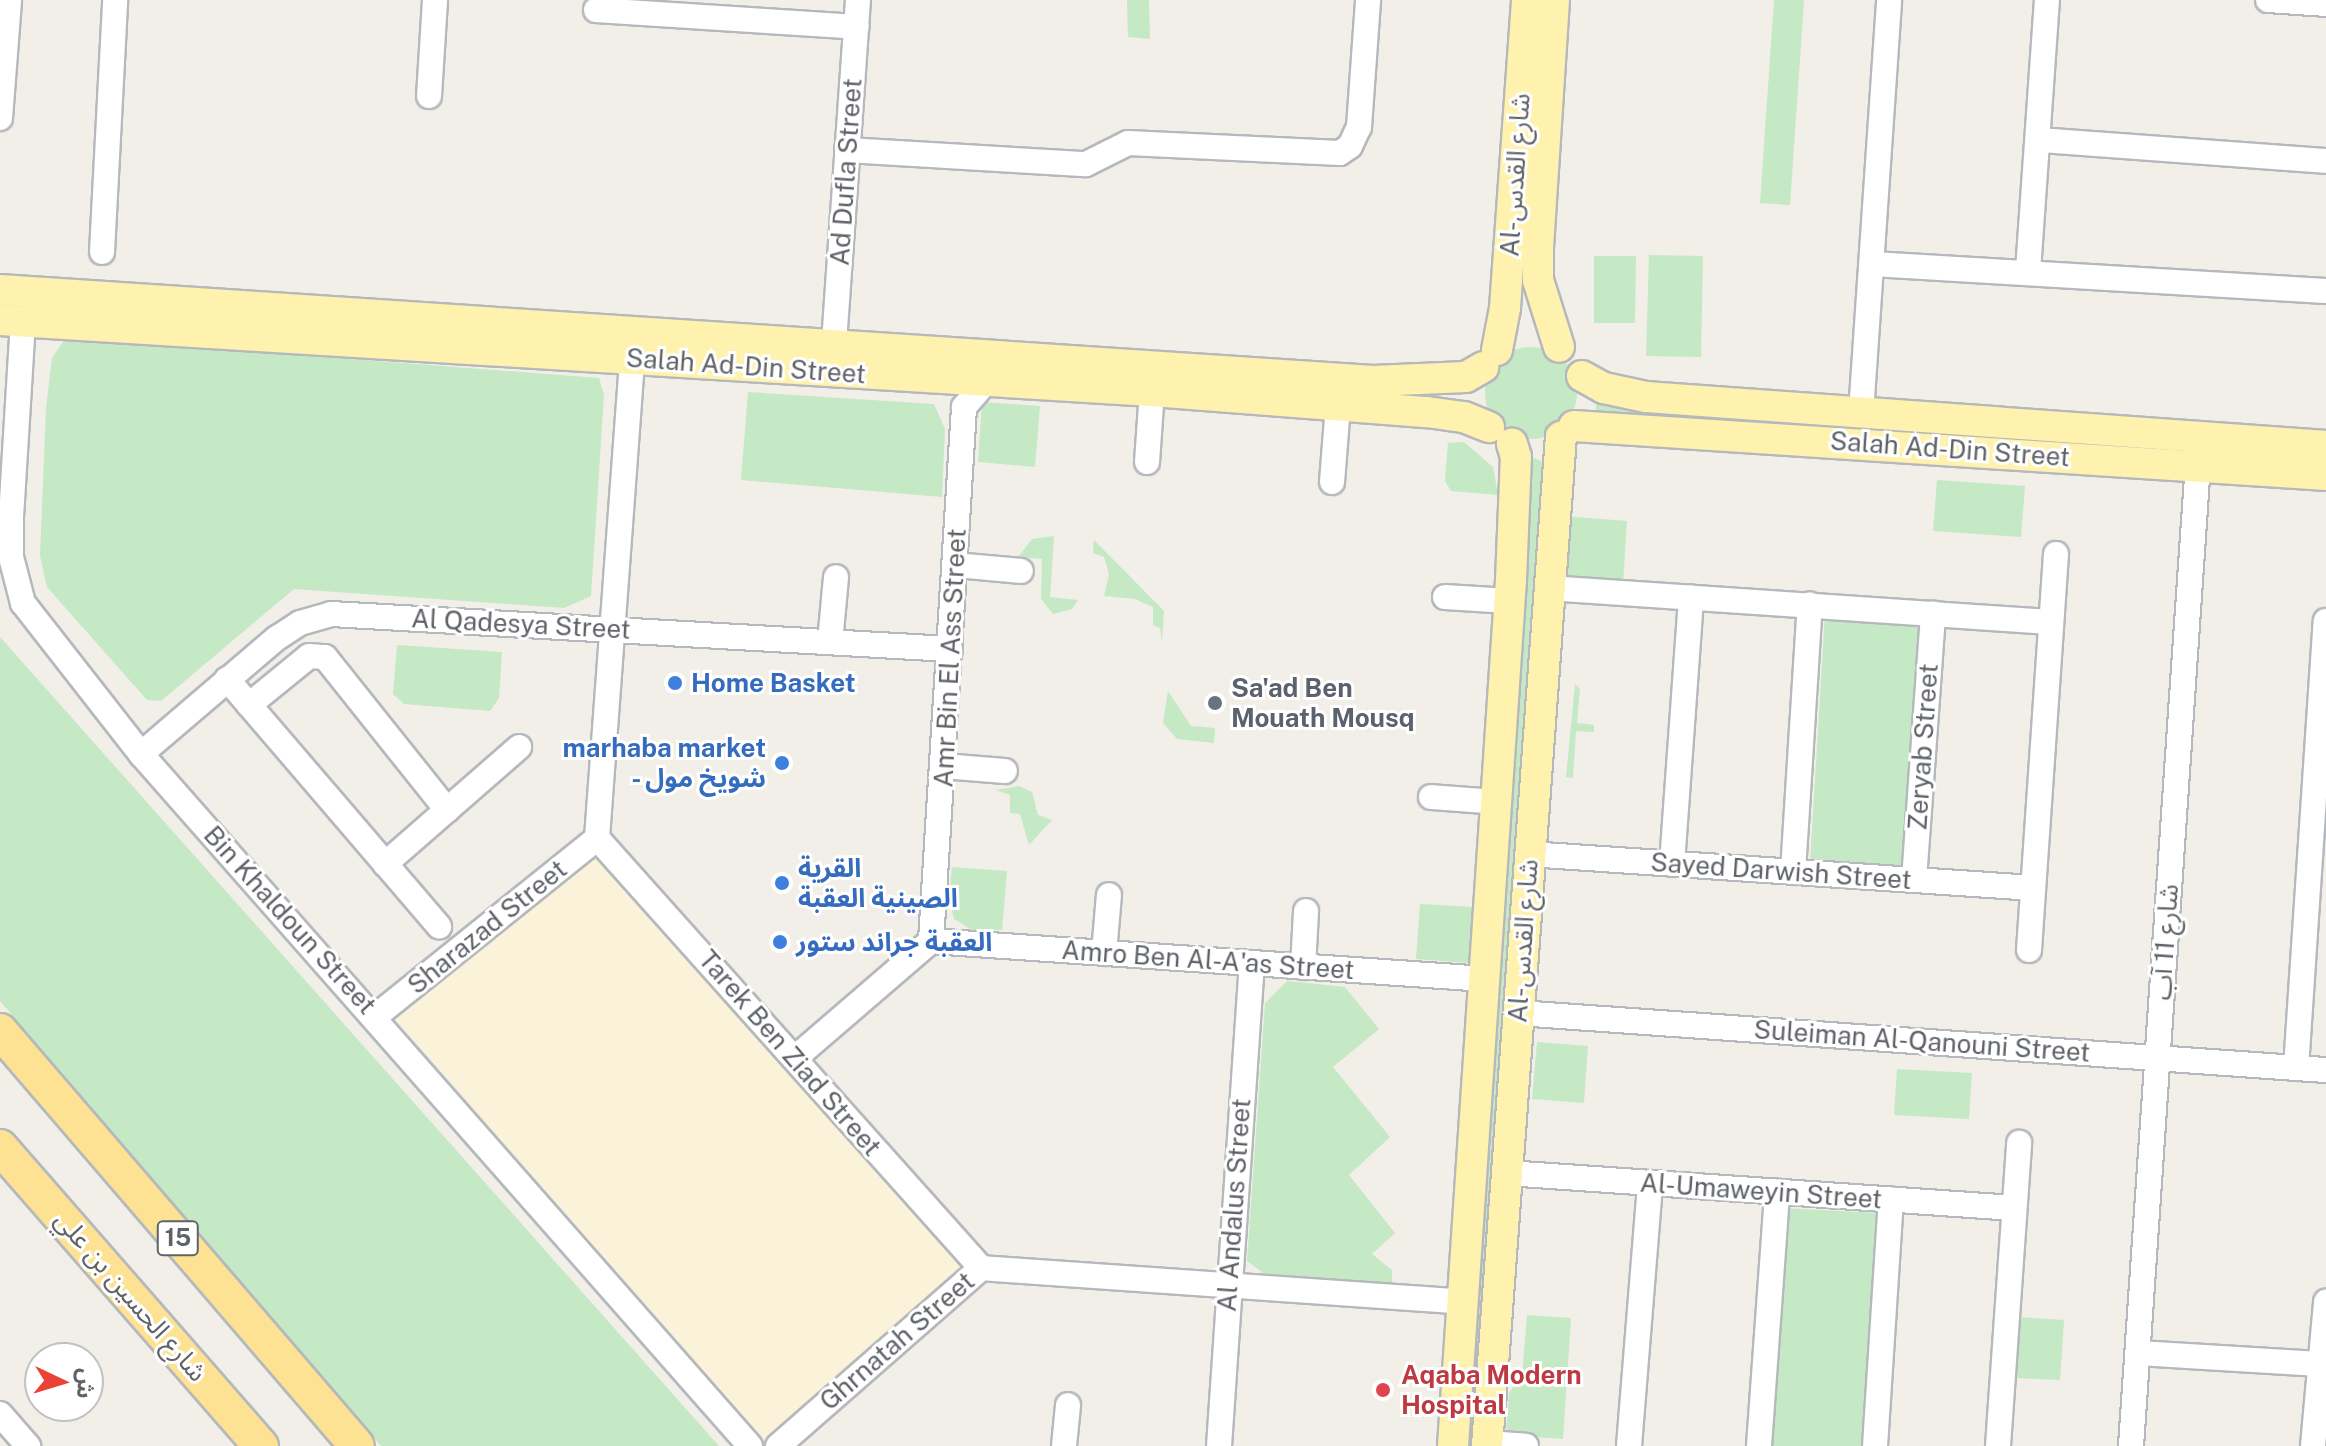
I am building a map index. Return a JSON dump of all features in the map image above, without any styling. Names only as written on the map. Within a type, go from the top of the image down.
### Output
[{"type":"highway","name":"15","points":[[0,1031],[352,1445]]},
{"type":"highway","name":"شارع الحسين بن علي","points":[[1,1149],[261,1446]]},
{"type":"main road","name":"Al-شارع القدس","points":[[1490,358],[1505,308],[1527,0]]},
{"type":"main road","name":"Al-شارع القدس","points":[[1554,0],[1538,280],[1559,347]]},
{"type":"main road","name":"Salah Ad-Din Street","points":[[0,290],[632,358],[985,383],[1152,391],[1188,382],[1404,383],[1466,377],[1490,358]]},
{"type":"main road","name":"Salah Ad-Din Street","points":[[11,320],[320,324],[834,343],[1188,382],[1338,406],[1464,417],[1501,436]]},
{"type":"main road","points":[[1528,338],[1559,347],[1582,376],[1584,402],[1567,432],[1529,447],[1501,436],[1477,398],[1490,358],[1528,338]]},
{"type":"main road","name":"Salah Ad-Din Street","points":[[1582,376],[1604,388],[1646,397],[1861,413],[2199,452],[2326,475]]},
{"type":"main road","name":"Al-شارع القدس","points":[[1487,1445],[1548,588],[1567,432]]},
{"type":"main road","name":"Salah Ad-Din Street","points":[[1567,432],[2199,452],[2326,446]]},
{"type":"main road","name":"Al-شارع القدس","points":[[1453,1446],[1497,802],[1516,457],[1501,436]]},
{"type":"street","points":[[0,118],[9,0]]},
{"type":"street","points":[[102,252],[115,0]]},
{"type":"street","points":[[429,96],[435,0]]},
{"type":"street","name":"Ad Dufla Street","points":[[834,343],[858,0]]},
{"type":"street","points":[[847,150],[1086,164],[1128,143],[1332,156],[1346,151],[1359,127],[1368,0]]},
{"type":"street","points":[[1861,413],[1889,0]]},
{"type":"street","points":[[2028,271],[2040,140],[2047,0]]},
{"type":"street","points":[[2268,0],[2320,2]]},
{"type":"street","points":[[596,10],[856,27]]},
{"type":"street","points":[[2040,140],[2326,161]]},
{"type":"street","points":[[1872,264],[2326,291]]},
{"type":"street","name":"Bin Khaldoun Street","points":[[11,320],[11,515],[15,579],[38,624],[141,754],[376,1016],[750,1446]]},
{"type":"street","points":[[597,838],[632,358]]},
{"type":"street","name":"Amr Bin El Ass Street","points":[[931,941],[964,407],[985,383]]},
{"type":"street","points":[[1147,462],[1152,391]]},
{"type":"street","points":[[1332,482],[1338,406]]},
{"type":"street","name":"شارع 11 آب","points":[[2131,1446],[2199,452]]},
{"type":"street","points":[[2029,950],[2056,554]]},
{"type":"street","points":[[955,565],[1021,571]]},
{"type":"street","points":[[830,642],[836,577]]},
{"type":"street","points":[[1548,588],[2050,622]]},
{"type":"street","points":[[1445,597],[1509,601]]},
{"type":"street","points":[[1672,864],[1691,598]]},
{"type":"street","points":[[1793,872],[1810,605]]},
{"type":"street","name":"Al Qadesya Street","points":[[141,754],[227,679],[300,623],[331,614],[950,649]]},
{"type":"street","name":"Zeryab Street","points":[[1914,880],[1933,614]]},
{"type":"street","points":[[2296,1068],[2316,911],[2326,632]]},
{"type":"street","points":[[249,705],[309,656],[325,657],[447,810]]},
{"type":"street","points":[[227,679],[439,926]]},
{"type":"street","points":[[385,864],[519,747]]},
{"type":"street","points":[[943,766],[1005,771]]},
{"type":"street","points":[[1431,797],[1497,802]]},
{"type":"street","name":"Sharazad Street","points":[[376,1016],[597,838]]},
{"type":"street","name":"Tarek Ben Ziad Street","points":[[597,838],[981,1268]]},
{"type":"street","name":"Sayed Darwish Street","points":[[1528,854],[2033,888]]},
{"type":"street","points":[[1104,953],[1109,895]]},
{"type":"street","points":[[1303,967],[1306,911]]},
{"type":"street","points":[[795,1058],[931,941]]},
{"type":"street","name":"Amro Ben Al-A'as Street","points":[[931,941],[1485,979]]},
{"type":"street","name":"Al Andalus Street","points":[[1219,1446],[1252,963]]},
{"type":"street","name":"Suleiman Al-Qanouni Street","points":[[1518,1013],[2326,1070]]},
{"type":"street","points":[[1998,1446],[2019,1143]]},
{"type":"street","name":"Al-Umaweyin Street","points":[[1507,1173],[2014,1208]]},
{"type":"street","points":[[1629,1446],[1650,1183]]},
{"type":"street","points":[[1759,1446],[1777,1192]]},
{"type":"street","points":[[1875,1446],[1891,1200]]},
{"type":"street","points":[[981,1268],[1228,1289],[1463,1302]]},
{"type":"street","name":"Ghrnatah Street","points":[[778,1446],[981,1268]]},
{"type":"street","points":[[2317,1439],[2326,1302]]},
{"type":"street","points":[[2138,1353],[2320,1364]]},
{"type":"street","points":[[1064,1446],[1068,1405]]},
{"type":"street","points":[[0,1414],[28,1446]]},
{"type":"street","points":[[1487,1445],[1526,1446]]},
{"type":"green space","points":[[1127,0],[1149,0],[1150,39],[1128,37]]},
{"type":"green space","points":[[1774,0],[1804,0],[1790,205],[1760,203]]},
{"type":"green space","points":[[1649,255],[1703,256],[1701,357],[1646,356]]},
{"type":"green space","points":[[1594,256],[1636,256],[1635,323],[1594,323]]},
{"type":"green space","points":[[66,337],[599,378],[604,395],[591,596],[564,608],[294,589],[161,701],[147,700],[47,587],[40,556],[46,408],[52,358]]},
{"type":"green space","points":[[1531,347],[1549,351],[1563,361],[1573,375],[1577,393],[1573,411],[1563,425],[1549,435],[1531,439],[1513,435],[1499,425],[1489,411],[1485,393],[1489,375],[1499,361],[1513,351]]},
{"type":"green space","points":[[748,392],[934,404],[945,429],[942,497],[741,480]]},
{"type":"green space","points":[[1597,399],[2172,444],[2179,456],[1595,415]]},
{"type":"green space","points":[[982,402],[1040,406],[1035,467],[978,462]]},
{"type":"green space","points":[[1464,442],[1493,467],[1498,495],[1451,491],[1445,481],[1448,443]]},
{"type":"green space","points":[[1529,459],[1543,462],[1477,1446],[1465,1446]]},
{"type":"green space","points":[[1937,480],[2025,486],[2021,537],[1933,531]]},
{"type":"green space","points":[[1562,516],[1627,521],[1623,583],[1558,578]]},
{"type":"green space","points":[[1054,536],[1050,597],[1078,600],[1072,609],[1053,614],[1041,599],[1042,559],[1018,557],[1032,539]]},
{"type":"green space","points":[[1094,540],[1164,611],[1162,642],[1160,628],[1153,625],[1153,607],[1135,599],[1104,596],[1109,574],[1104,557],[1093,553]]},
{"type":"green space","points":[[1825,613],[1921,619],[1907,868],[1810,863]]},
{"type":"green space","points":[[0,637],[719,1446],[381,1446],[0,1001]]},
{"type":"green space","points":[[397,645],[502,652],[499,698],[490,711],[404,704],[393,694]]},
{"type":"green space","points":[[1575,684],[1580,689],[1577,723],[1594,725],[1594,732],[1576,731],[1573,778],[1566,777]]},
{"type":"green space","points":[[1168,691],[1191,726],[1215,728],[1214,743],[1177,739],[1163,723]]},
{"type":"green space","points":[[1019,786],[1032,792],[1038,815],[1052,820],[1029,845],[1020,814],[1010,813],[1010,795],[996,790]]},
{"type":"green space","points":[[952,867],[1007,871],[1002,930],[972,930],[954,919],[949,898]]},
{"type":"green space","points":[[1420,904],[1473,907],[1470,963],[1416,959]]},
{"type":"green space","points":[[1287,981],[1345,987],[1379,1029],[1333,1067],[1390,1137],[1349,1175],[1395,1233],[1372,1254],[1392,1270],[1392,1284],[1270,1278],[1247,1261],[1265,1003]]},
{"type":"green space","points":[[1537,1042],[1588,1046],[1584,1103],[1532,1099]]},
{"type":"green space","points":[[1897,1069],[1972,1073],[1969,1119],[1894,1115]]},
{"type":"green space","points":[[1782,1208],[1878,1213],[1863,1446],[1770,1446]]},
{"type":"green space","points":[[1527,1315],[1571,1318],[1563,1439],[1506,1435],[1509,1393],[1522,1375]]},
{"type":"green space","points":[[2018,1317],[2064,1320],[2060,1380],[2014,1378]]},
{"type":"sand","points":[[604,833],[967,1268],[767,1444],[395,1018]]},
{"type":"place","name":"Home Basket","points":[[675,683]]},
{"type":"place","name":"Sa'ad Ben Mouath Mousq","points":[[1215,703]]},
{"type":"place","name":"marhaba market - شويخ مول","points":[[782,763]]},
{"type":"place","name":"القرية الصينية العقبة","points":[[782,883]]},
{"type":"place","name":"العقبة جراند ستور","points":[[780,942]]},
{"type":"place","name":"Aqaba Modern Hospital","points":[[1383,1390]]}]
